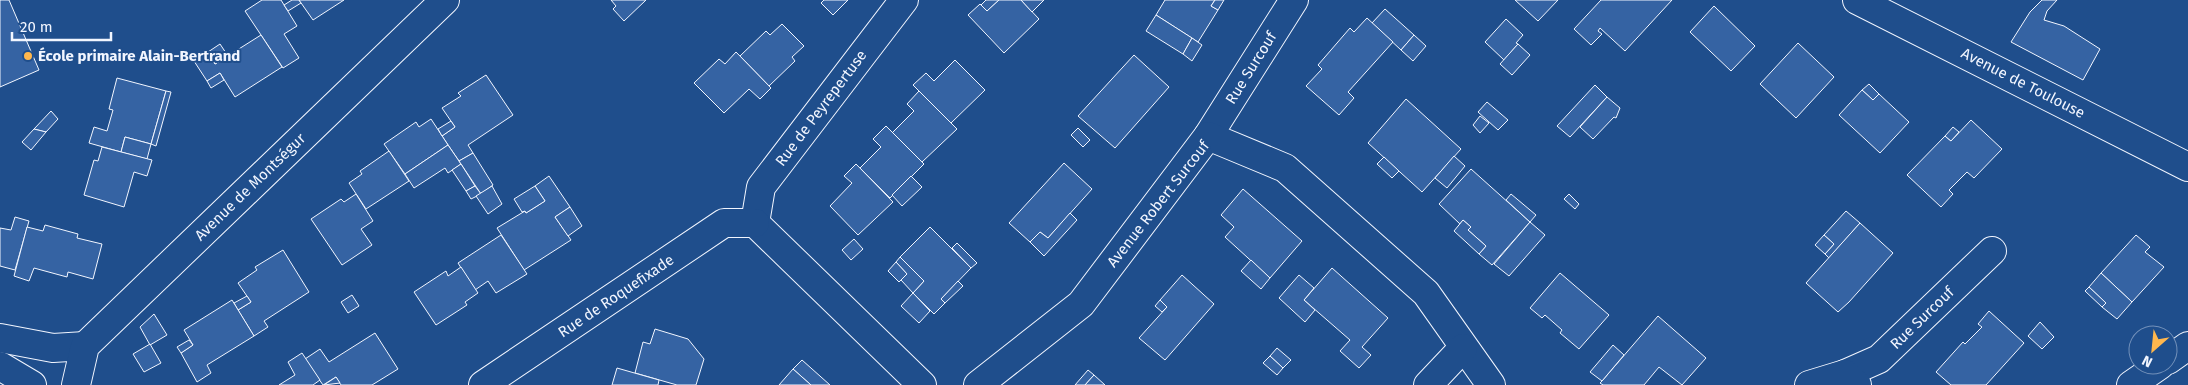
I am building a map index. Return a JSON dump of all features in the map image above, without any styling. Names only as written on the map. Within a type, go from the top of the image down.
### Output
[{"type":"street","name":"Avenue de Montségur","points":[[85,346],[445,0]]},
{"type":"street","name":"Rue de Peyrepertuse","points":[[755,223],[760,187],[904,0]]},
{"type":"street","name":"Rue Surcouf","points":[[1208,136],[1294,0]]},
{"type":"street","name":"Avenue de Toulouse","points":[[1857,0],[2188,167]]},
{"type":"street","name":"Avenue Robert Surcouf","points":[[978,385],[1081,304],[1208,136],[1285,168],[1426,293],[1463,348],[1491,385]]},
{"type":"street","points":[[755,223],[922,385]]},
{"type":"street","name":"Rue de Roquefixade","points":[[483,385],[724,224],[755,223]]},
{"type":"street","name":"Rue Surcouf","points":[[1851,379],[1879,358],[1992,251]]},
{"type":"street","points":[[0,338],[53,348],[85,346],[76,385]]},
{"type":"street","points":[[1428,385],[1463,348]]},
{"type":"street","points":[[0,366],[32,385]]},
{"type":"street","points":[[2131,385],[2146,375]]},
{"type":"street","points":[[1809,385],[1851,379]]},
{"type":"building","points":[[0,0],[9,0],[39,70],[0,87]]},
{"type":"building","points":[[262,0],[281,0],[297,26],[284,34],[299,58],[283,68],[245,11]]},
{"type":"building","points":[[292,0],[299,0],[301,3],[288,11],[284,5]]},
{"type":"building","points":[[299,0],[344,0],[313,20]]},
{"type":"building","points":[[611,0],[646,0],[624,21],[613,9],[616,6]]},
{"type":"building","points":[[824,0],[848,0],[833,15],[821,3]]},
{"type":"building","points":[[986,0],[999,0],[987,11],[981,5]]},
{"type":"building","points":[[999,0],[1021,0],[1039,19],[1004,53],[968,15],[980,4],[987,11]]},
{"type":"building","points":[[1021,0],[1044,0],[1032,12]]},
{"type":"building","points":[[1165,0],[1215,0],[1211,6],[1218,10],[1198,42],[1156,15]]},
{"type":"building","points":[[1215,0],[1224,0],[1218,10],[1211,6]]},
{"type":"building","points":[[1515,0],[1558,0],[1538,21]]},
{"type":"building","points":[[1601,0],[1672,0],[1625,51],[1600,28],[1598,31],[1602,34],[1591,45],[1574,29]]},
{"type":"building","points":[[2042,0],[2057,0],[2047,11],[2044,20],[2064,26],[2100,49],[2083,80],[2011,42],[2030,12]]},
{"type":"building","points":[[1714,6],[1755,46],[1731,71],[1690,32]]},
{"type":"building","points":[[1385,9],[1414,35],[1401,50],[1372,23]]},
{"type":"building","points":[[1156,15],[1192,38],[1183,54],[1146,31]]},
{"type":"building","points":[[1367,18],[1393,42],[1348,92],[1354,98],[1339,115],[1306,86],[1322,69],[1318,65],[1350,28],[1354,32]]},
{"type":"building","points":[[1506,19],[1523,35],[1504,60],[1485,42]]},
{"type":"building","points":[[782,24],[804,46],[792,57],[795,61],[769,86],[740,56],[766,31],[770,35]]},
{"type":"building","points":[[261,35],[282,67],[235,97],[220,73],[207,81],[194,61],[208,52],[215,64]]},
{"type":"building","points":[[1414,35],[1426,46],[1413,61],[1401,50]]},
{"type":"building","points":[[1192,38],[1202,45],[1192,61],[1183,54]]},
{"type":"building","points":[[1798,43],[1834,77],[1796,118],[1760,84]]},
{"type":"building","points":[[220,44],[228,56],[215,64],[208,52]]},
{"type":"building","points":[[1518,44],[1530,55],[1512,75],[1500,64]]},
{"type":"building","points":[[736,52],[771,88],[760,99],[749,89],[724,113],[694,83],[719,59],[725,64]]},
{"type":"building","points":[[1134,55],[1169,87],[1115,148],[1078,116]]},
{"type":"building","points":[[955,60],[985,90],[951,123],[913,85],[926,73],[934,81]]},
{"type":"building","points":[[220,73],[224,80],[211,88],[207,81]]},
{"type":"building","points":[[486,75],[513,115],[468,145],[473,153],[459,161],[442,136],[455,127],[442,108],[461,96],[458,93]]},
{"type":"building","points":[[117,78],[166,91],[151,144],[125,137],[121,152],[89,143],[94,127],[107,131],[113,110],[109,109]]},
{"type":"building","points":[[1869,84],[1879,94],[1873,100],[1862,90]]},
{"type":"building","points":[[1595,85],[1607,97],[1570,137],[1557,126]]},
{"type":"building","points":[[1862,90],[1873,100],[1879,94],[1909,122],[1880,153],[1839,115]]},
{"type":"building","points":[[166,91],[171,92],[156,146],[151,144]]},
{"type":"building","points":[[919,91],[957,129],[922,162],[892,133],[914,111],[907,104]]},
{"type":"building","points":[[1607,97],[1620,108],[1616,118],[1614,117],[1593,139],[1580,127]]},
{"type":"building","points":[[1406,99],[1461,149],[1422,192],[1368,143]]},
{"type":"building","points":[[1487,102],[1508,120],[1498,130],[1478,112]]},
{"type":"building","points":[[51,111],[58,119],[46,132],[34,129]]},
{"type":"building","points":[[1480,116],[1489,123],[1480,133],[1473,125]]},
{"type":"building","points":[[431,119],[448,145],[405,174],[384,144],[416,122],[419,127]]},
{"type":"building","points":[[1971,120],[2002,149],[1974,178],[1967,172],[1949,190],[1953,194],[1941,207],[1907,175],[1945,136],[1951,141]]},
{"type":"building","points":[[451,121],[455,127],[442,136],[438,129]]},
{"type":"building","points":[[886,126],[924,164],[890,198],[860,168],[881,147],[873,139]]},
{"type":"building","points":[[1953,127],[1959,132],[1951,141],[1945,136]]},
{"type":"building","points":[[1078,128],[1090,140],[1083,147],[1071,135]]},
{"type":"building","points":[[34,129],[46,132],[31,150],[22,142]]},
{"type":"building","points":[[125,137],[151,144],[147,159],[121,152]]},
{"type":"building","points":[[448,145],[461,164],[448,173],[445,168],[414,188],[405,174]]},
{"type":"building","points":[[102,147],[152,160],[147,176],[134,172],[124,207],[84,195],[94,160],[98,161]]},
{"type":"building","points":[[389,151],[409,181],[366,209],[349,183],[362,174],[360,171]]},
{"type":"building","points":[[473,153],[493,185],[481,194],[459,161]]},
{"type":"building","points":[[1454,156],[1465,166],[1447,188],[1435,178]]},
{"type":"building","points":[[1384,157],[1399,171],[1392,178],[1377,164]]},
{"type":"building","points":[[1064,163],[1092,189],[1048,238],[1040,232],[1030,242],[1009,223]]},
{"type":"building","points":[[461,164],[475,186],[466,191],[452,170]]},
{"type":"building","points":[[856,164],[893,202],[858,235],[830,206],[852,183],[844,176]]},
{"type":"building","points":[[1471,169],[1530,222],[1492,265],[1479,254],[1486,246],[1468,230],[1471,227],[1463,220],[1460,224],[1439,204]]},
{"type":"building","points":[[549,176],[570,207],[555,217],[571,240],[524,270],[497,228],[545,201],[535,186]]},
{"type":"building","points":[[911,176],[922,187],[902,206],[892,195]]},
{"type":"building","points":[[475,186],[481,194],[471,199],[466,191]]},
{"type":"building","points":[[492,186],[502,204],[488,214],[476,196]]},
{"type":"building","points":[[535,186],[545,201],[526,213],[525,211],[522,212],[514,199]]},
{"type":"building","points":[[1243,189],[1302,241],[1270,278],[1225,237],[1234,227],[1221,215]]},
{"type":"building","points":[[356,194],[373,221],[361,229],[372,245],[342,265],[311,219],[341,199],[344,202]]},
{"type":"building","points":[[1511,194],[1536,215],[1530,222],[1506,200]]},
{"type":"building","points":[[1569,194],[1579,204],[1575,209],[1564,199]]},
{"type":"building","points":[[570,207],[582,226],[568,236],[555,217]]},
{"type":"building","points":[[1846,211],[1860,223],[1829,258],[1825,254],[1834,244],[1824,235]]},
{"type":"building","points":[[1070,213],[1077,220],[1044,256],[1030,242],[1040,232],[1048,238]]},
{"type":"building","points":[[15,217],[29,221],[15,270],[0,266],[0,228],[11,230]]},
{"type":"building","points":[[1463,220],[1471,227],[1468,230],[1486,246],[1479,254],[1454,231]]},
{"type":"building","points":[[1530,222],[1545,235],[1509,276],[1494,264]]},
{"type":"building","points":[[1860,223],[1893,253],[1838,312],[1806,283]]},
{"type":"building","points":[[45,225],[78,234],[77,238],[102,244],[93,279],[68,272],[67,277],[34,268],[29,281],[14,276],[27,227],[43,231]]},
{"type":"building","points":[[930,227],[971,268],[941,299],[945,303],[934,314],[913,293],[924,281],[900,257]]},
{"type":"building","points":[[501,235],[527,274],[496,293],[488,281],[475,290],[458,263]]},
{"type":"building","points":[[1824,235],[1834,244],[1825,254],[1815,245]]},
{"type":"building","points":[[2136,235],[2150,247],[2145,252],[2164,267],[2132,302],[2101,273]]},
{"type":"building","points":[[854,239],[863,249],[851,260],[842,250]]},
{"type":"building","points":[[957,243],[977,263],[971,268],[952,248]]},
{"type":"building","points":[[283,250],[309,292],[264,321],[268,327],[254,336],[238,310],[251,302],[238,283],[257,270],[255,267]]},
{"type":"building","points":[[900,257],[924,281],[913,293],[901,280],[907,274],[896,262]]},
{"type":"building","points":[[1251,260],[1270,278],[1261,289],[1241,271]]},
{"type":"building","points":[[896,262],[907,274],[899,282],[888,271]]},
{"type":"building","points":[[461,267],[478,293],[465,302],[467,305],[436,325],[414,292],[446,271],[448,276]]},
{"type":"building","points":[[1332,268],[1388,318],[1362,347],[1371,355],[1359,368],[1340,351],[1350,340],[1304,300]]},
{"type":"building","points":[[1560,273],[1609,315],[1579,349],[1560,333],[1562,330],[1545,315],[1542,318],[1530,308]]},
{"type":"building","points":[[2101,273],[2132,302],[2117,319],[2102,307],[2106,303],[2089,287]]},
{"type":"building","points":[[1182,275],[1214,304],[1165,360],[1139,338],[1167,307],[1160,300]]},
{"type":"building","points":[[1299,275],[1314,288],[1304,300],[1315,310],[1305,322],[1279,298]]},
{"type":"building","points":[[958,281],[963,286],[945,303],[941,299]]},
{"type":"building","points":[[2089,287],[2106,303],[2102,307],[2085,291]]},
{"type":"building","points":[[913,293],[930,311],[919,323],[901,306]]},
{"type":"building","points":[[352,295],[359,306],[348,313],[341,302]]},
{"type":"building","points":[[247,296],[251,302],[238,310],[234,303]]},
{"type":"building","points":[[232,300],[254,336],[207,365],[211,373],[197,382],[181,353],[193,345],[184,330]]},
{"type":"building","points":[[1160,300],[1167,307],[1162,312],[1155,306]]},
{"type":"building","points":[[1989,311],[2024,343],[1986,385],[1951,385],[1936,372],[1963,342],[1965,344],[1982,327],[1978,324]]},
{"type":"building","points":[[154,314],[167,335],[150,345],[140,327]]},
{"type":"building","points":[[1658,316],[1706,358],[1682,385],[1659,367],[1644,385],[1603,385],[1600,383],[1602,381]]},
{"type":"building","points":[[2040,322],[2054,337],[2042,349],[2028,336]]},
{"type":"building","points":[[655,329],[688,339],[704,359],[696,385],[677,385],[635,373],[643,342],[650,344]]},
{"type":"building","points":[[375,333],[398,369],[372,385],[341,385],[336,377],[323,385],[305,359],[320,349],[329,362]]},
{"type":"building","points":[[189,340],[193,345],[181,353],[177,347]]},
{"type":"building","points":[[150,344],[161,363],[144,372],[133,354]]},
{"type":"building","points":[[1613,345],[1624,355],[1602,381],[1590,372]]},
{"type":"building","points":[[1277,348],[1291,360],[1283,368],[1270,356]]},
{"type":"building","points":[[302,353],[320,380],[313,385],[279,385],[295,375],[288,362]]},
{"type":"building","points":[[1270,356],[1283,368],[1277,375],[1263,363]]},
{"type":"building","points":[[802,360],[830,385],[811,385],[793,369]]},
{"type":"building","points":[[617,368],[659,380],[658,385],[612,385]]},
{"type":"building","points":[[793,369],[811,385],[779,385]]},
{"type":"building","points":[[1088,370],[1094,375],[1085,385],[1075,385]]},
{"type":"building","points":[[1094,375],[1105,385],[1085,385]]},
{"type":"building","points":[[336,377],[340,383],[324,385]]},
{"type":"place","name":"École primaire Alain-Bertrand","points":[[28,56]]}]
